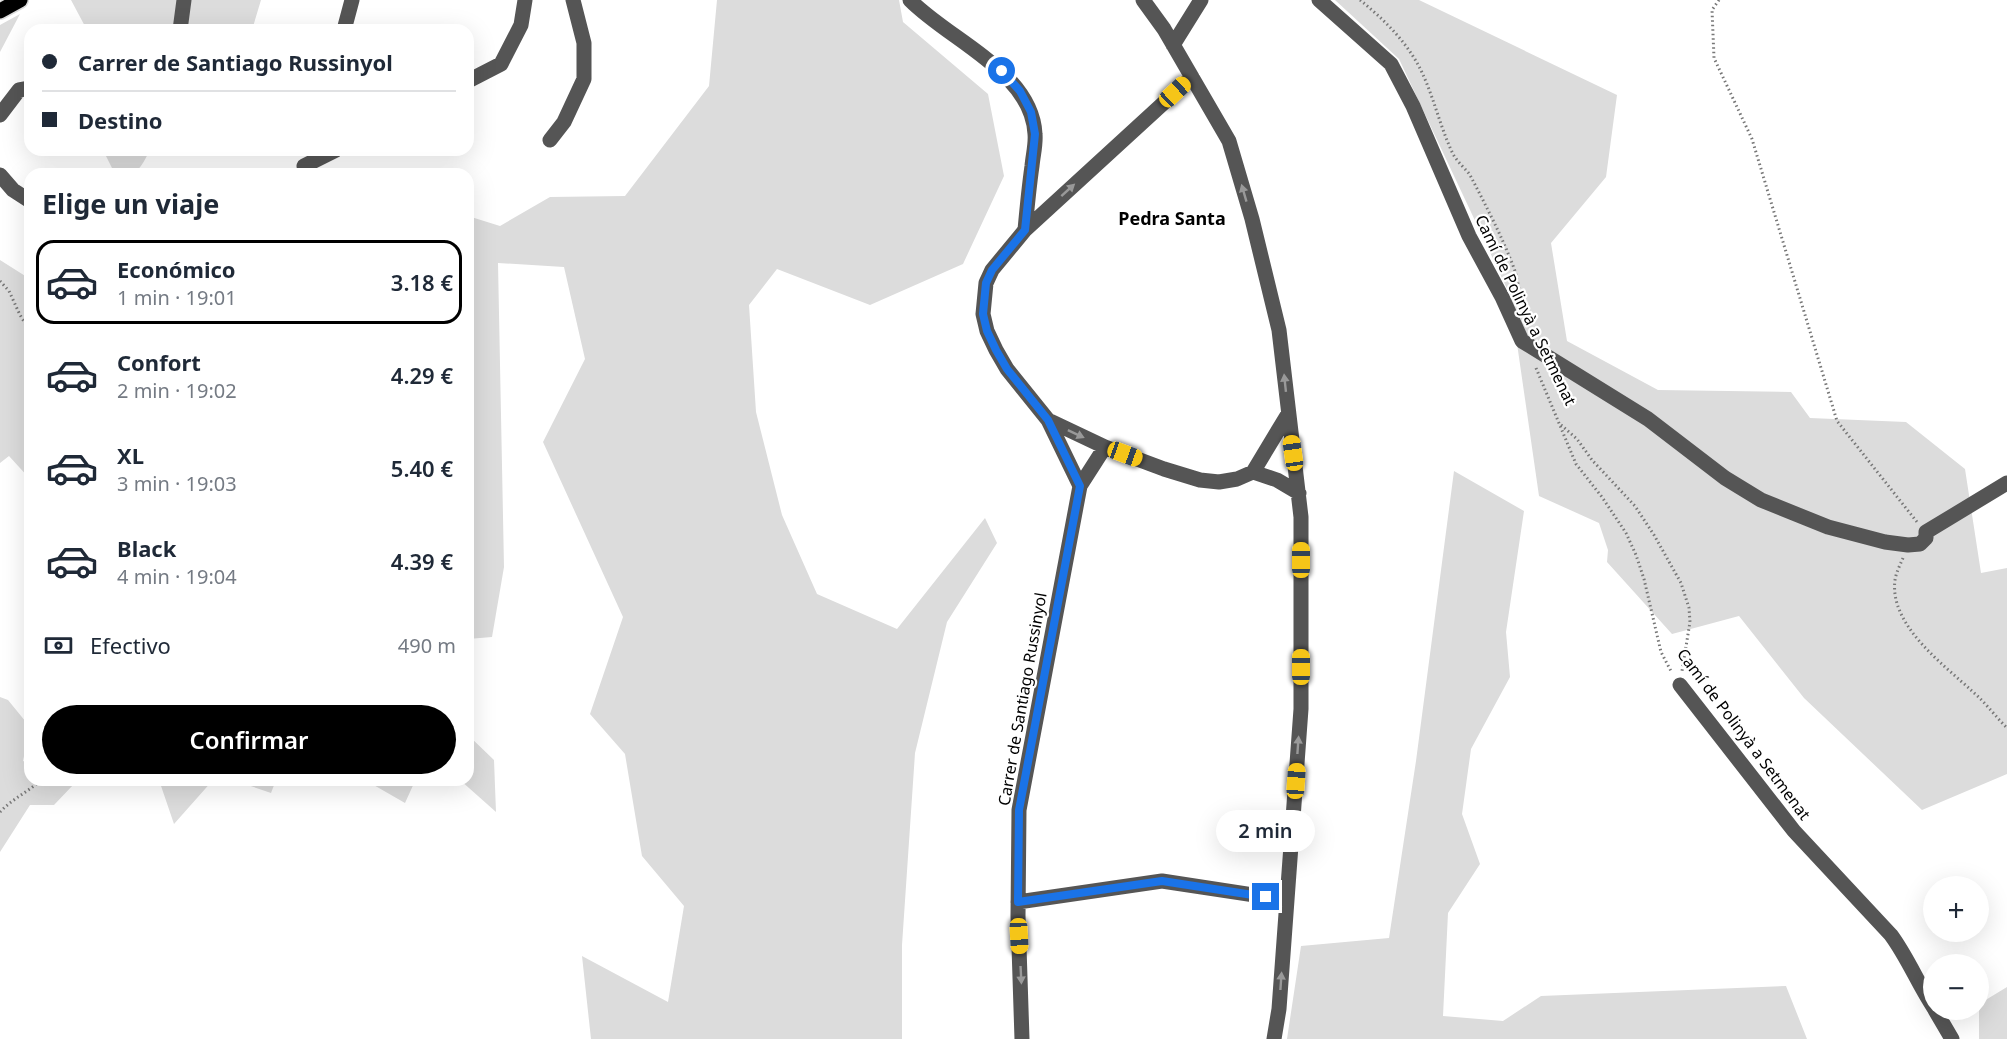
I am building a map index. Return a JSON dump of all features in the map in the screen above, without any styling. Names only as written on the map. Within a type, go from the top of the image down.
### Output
[{"type":"main road","points":[[0,11],[20,0]]},
{"type":"street","points":[[181,24],[184,0]]},
{"type":"street","points":[[346,24],[352,0]]},
{"type":"street","points":[[474,78],[501,64],[521,25],[525,0]]},
{"type":"street","points":[[550,140],[564,122],[584,79],[584,43],[573,0]]},
{"type":"street","points":[[910,0],[924,15],[1002,71],[1020,91],[1031,112],[1035,134],[1025,230]]},
{"type":"street","points":[[1143,0],[1173,45],[1229,141],[1279,330],[1301,517],[1301,709],[1279,1009],[1274,1039]]},
{"type":"street","points":[[1173,45],[1201,0]]},
{"type":"street","name":"Camí de Polinyà a Setmenat","points":[[1319,0],[1391,64],[1413,106],[1469,236],[1522,341],[1648,419],[1725,478],[1761,501],[1828,527],[1885,542],[1908,545]]},
{"type":"street","points":[[1080,486],[1048,420],[1007,369],[987,331],[983,314],[986,283],[992,270],[1025,230],[1192,77]]},
{"type":"street","points":[[0,115],[19,90],[24,89]]},
{"type":"street","points":[[306,168],[326,156]]},
{"type":"street","points":[[0,175],[13,190],[24,197]]},
{"type":"street","points":[[1253,472],[1288,414]]},
{"type":"street","points":[[1048,420],[1105,447],[1200,480],[1228,481],[1253,472],[1277,480],[1299,493]]},
{"type":"street","name":"Carrer de Santiago Russinyol","points":[[1022,1039],[1018,902],[1019,810],[1080,486],[1105,447]]},
{"type":"street","points":[[1908,545],[1920,543],[1926,538],[1926,532],[2007,483]]},
{"type":"street","name":"Camí de Polinyà a Setmenat","points":[[1680,685],[1794,831],[1904,951],[1923,991]]},
{"type":"street","points":[[1018,902],[1162,881],[1287,900]]},
{"type":"street","name":"Camí de Polinyà a Setmenat","points":[[1941,1020],[1952,1039]]},
{"type":"path","points":[[1360,0],[1398,36],[1419,68],[1457,162],[1468,172],[1506,249],[1524,309]]},
{"type":"path","points":[[1719,0],[1712,10],[1714,58],[1752,139],[1837,421],[1926,532]]},
{"type":"path","points":[[0,281],[9,291],[24,321]]},
{"type":"path","name":"Camí de Polinyà a Setmenat","points":[[1534,363],[1576,464],[1602,497],[1629,540],[1644,579],[1660,652],[1680,685]]},
{"type":"path","points":[[1560,424],[1577,439],[1592,460],[1635,506],[1681,583],[1689,608],[1690,622],[1680,685]]},
{"type":"path","points":[[1908,545],[1895,579],[1897,600],[1908,627],[1917,640],[1976,695],[2007,728]]},
{"type":"path","points":[[0,812],[34,786]]},
{"type":"shaded area","points":[[71,0],[261,0],[254,24],[84,24]]},
{"type":"shaded area","points":[[717,0],[899,0],[903,22],[988,94],[1004,176],[963,264],[870,305],[777,269],[749,305],[756,412],[782,515],[817,594],[897,629],[985,518],[997,543],[947,622],[915,753],[902,945],[902,1039],[591,1039],[582,956],[668,1002],[684,906],[642,856],[625,754],[590,714],[623,617],[543,442],[585,359],[564,267],[498,263],[504,567],[492,637],[474,638],[474,218],[500,226],[550,197],[625,196],[709,86]]},
{"type":"shaded area","points":[[1335,0],[1419,0],[1617,95],[1606,177],[1551,243],[1567,341],[1658,390],[1791,392],[1810,418],[1906,422],[1965,469],[1981,573],[2007,568],[2007,774],[1922,810],[1804,698],[1739,616],[1672,634],[1607,562],[1608,550],[1599,523],[1539,496],[1510,295],[1399,59]]},
{"type":"shaded area","points":[[20,14],[0,52],[0,25]]},
{"type":"shaded area","points":[[106,156],[147,156],[139,168],[112,168]]},
{"type":"shaded area","points":[[0,260],[24,275],[24,472],[9,456],[0,463]]},
{"type":"shaded area","points":[[1454,471],[1524,511],[1506,632],[1510,677],[1471,749],[1462,814],[1480,864],[1448,913],[1443,1016],[1503,1021],[1541,996],[1786,986],[1807,1039],[1287,1039],[1301,946],[1389,938],[1416,761]]},
{"type":"shaded area","points":[[0,697],[8,700],[24,720],[24,786],[72,786],[54,805],[30,805],[0,852]]},
{"type":"shaded area","points":[[474,741],[494,760],[496,812],[467,786],[474,786]]},
{"type":"shaded area","points":[[161,786],[208,786],[174,824]]},
{"type":"shaded area","points":[[251,786],[274,786],[271,793]]},
{"type":"shaded area","points":[[375,786],[413,786],[405,803]]},
{"type":"shaded area","points":[[2007,987],[2007,1039],[1979,1039],[1979,1020],[1989,1020],[1989,998]]},
{"type":"district","name":"Pedra Santa","points":[[1172,219]]},
{"type":"route","points":[[1002,71],[1020,91],[1031,112],[1035,134],[1025,230],[992,270],[983,297],[983,314],[987,331],[996,350],[1007,369],[1048,420],[1080,486],[1019,810],[1018,902],[1162,881],[1266,897]]}]
